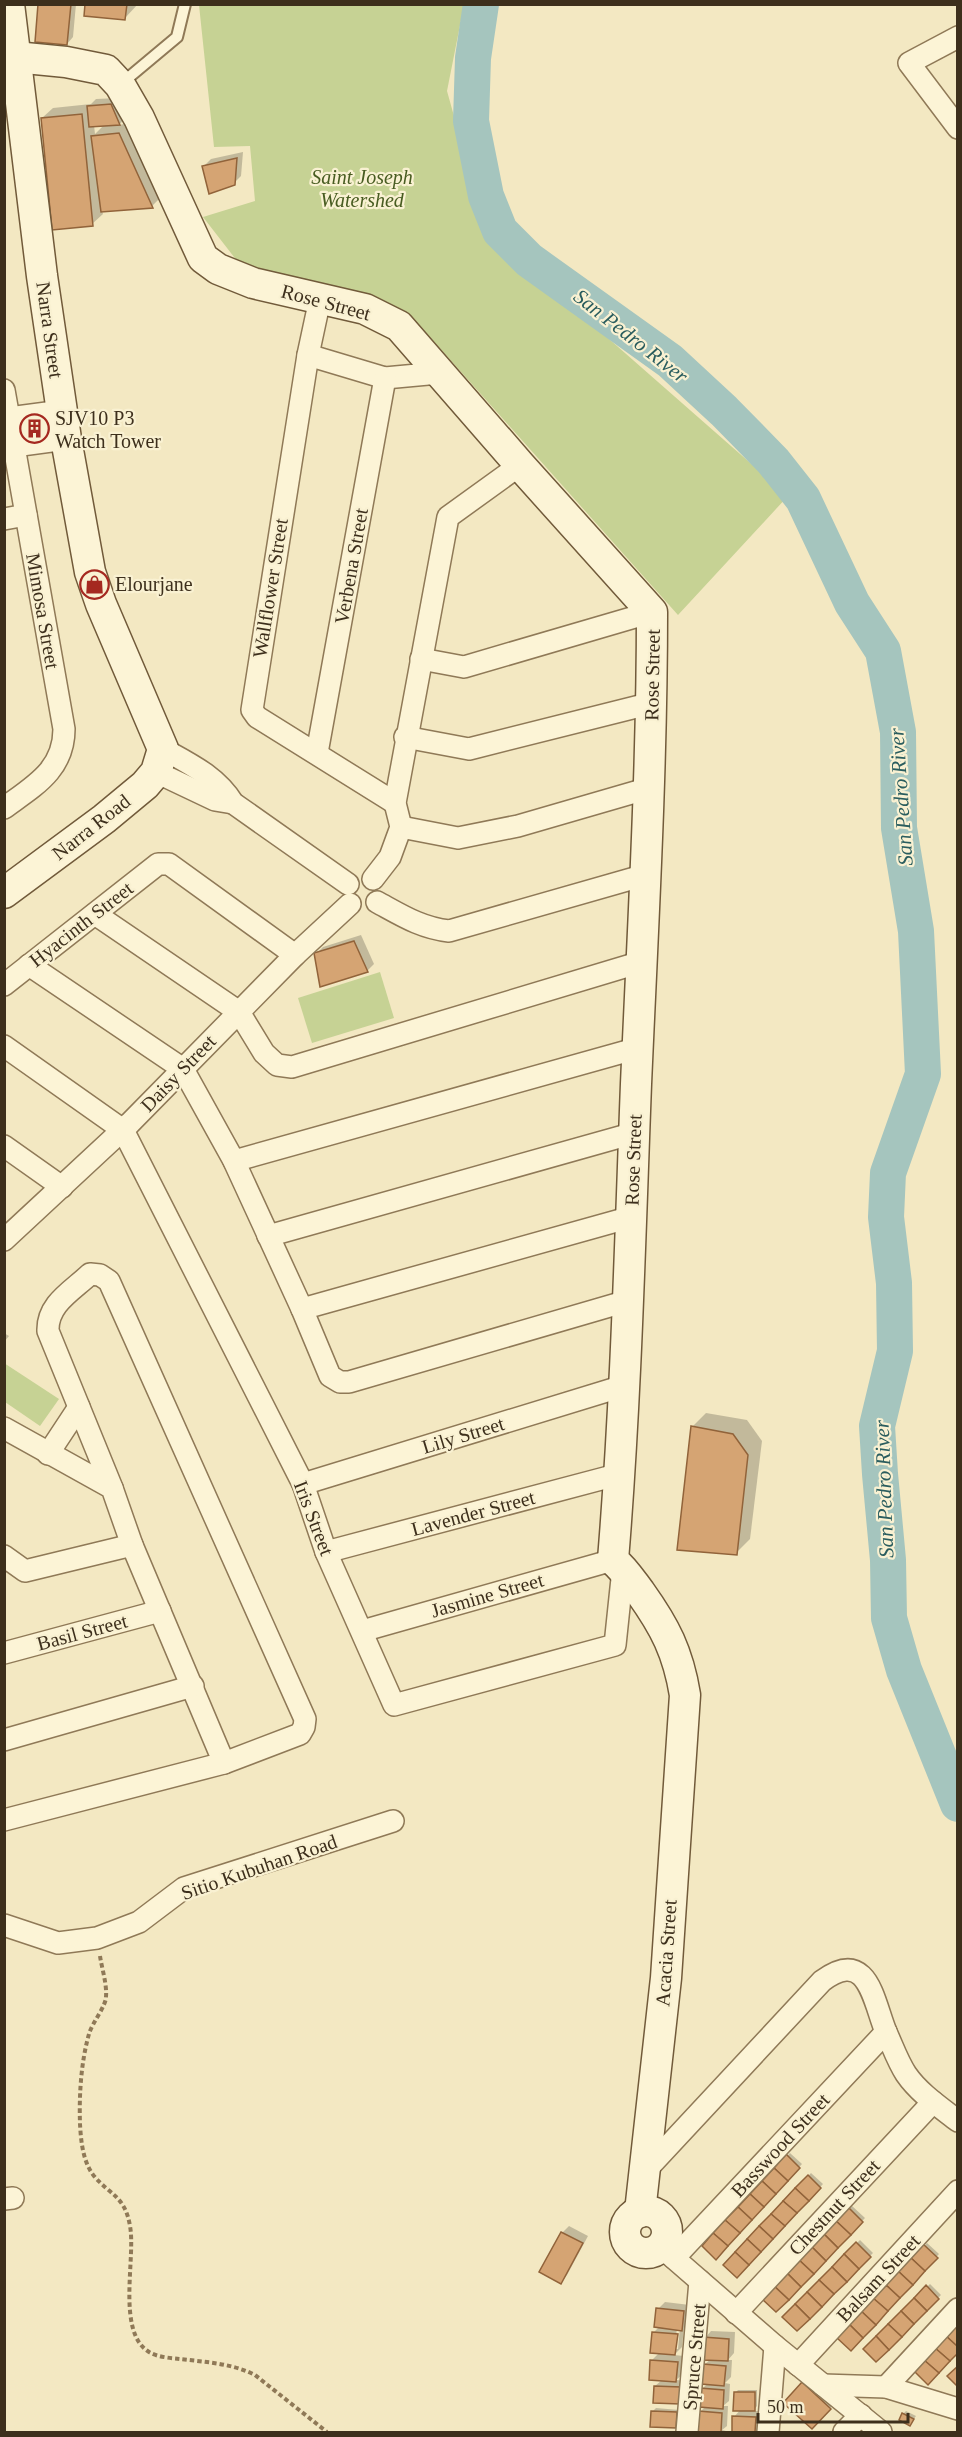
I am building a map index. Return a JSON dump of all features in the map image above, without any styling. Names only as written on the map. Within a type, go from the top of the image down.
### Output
[{"type":"street","name":"Narra Street","points":[[9,4],[42,276],[64,425],[90,572],[160,760]]},
{"type":"street","points":[[957,37],[909,63],[957,129]]},
{"type":"street","name":"Rose Street","points":[[15,57],[66,62],[106,70],[120,86],[139,118],[203,258],[218,269],[253,283],[365,309],[399,326],[652,612],[649,788],[623,1386],[618,1564]]},
{"type":"street","name":"Wallflower Street","points":[[320,299],[308,355],[252,710],[257,717],[394,803]]},
{"type":"street","points":[[308,355],[385,378],[439,373]]},
{"type":"street","name":"Verbena Street","points":[[317,753],[385,378]]},
{"type":"street","name":"Mimosa Street","points":[[4,390],[8,432],[26,515],[64,729],[64,742],[60,756],[51,769],[40,781],[4,808]]},
{"type":"street","points":[[8,432],[64,425]]},
{"type":"street","points":[[8,432],[64,425]]},
{"type":"street","points":[[373,879],[390,856],[401,827],[394,803],[448,517],[520,465]]},
{"type":"street","points":[[4,519],[26,515]]},
{"type":"street","points":[[420,659],[464,667],[652,612]]},
{"type":"street","points":[[405,737],[469,749],[652,703]]},
{"type":"street","points":[[160,760],[215,800],[233,802],[349,894],[359,910],[364,910],[377,902]]},
{"type":"street","name":"Narra Road","points":[[4,893],[104,819],[145,785],[160,760]]},
{"type":"street","points":[[401,827],[458,838],[518,826],[649,788]]},
{"type":"street","name":"Hyacinth Street","points":[[4,985],[158,864],[169,864],[296,955]]},
{"type":"street","points":[[377,902],[416,924],[449,931],[645,875]]},
{"type":"street","points":[[349,894],[352,880],[362,876],[373,879],[379,887],[377,902]]},
{"type":"street","name":"Daisy Street","points":[[5,1240],[123,1130],[296,955],[349,894]]},
{"type":"street","points":[[94,914],[239,1012],[264,1053],[277,1065],[292,1067],[641,962]]},
{"type":"street","points":[[29,965],[183,1069],[234,1161],[330,1376],[340,1382],[349,1382],[627,1301]]},
{"type":"street","points":[[4,1046],[123,1130]]},
{"type":"street","points":[[234,1161],[638,1048]]},
{"type":"street","name":"Iris Street","points":[[123,1130],[303,1484],[326,1552],[394,1705],[615,1645],[618,1564]]},
{"type":"street","points":[[268,1236],[634,1133]]},
{"type":"street","points":[[4,1146],[62,1187]]},
{"type":"street","points":[[302,1309],[631,1217]]},
{"type":"street","points":[[4,1820],[224,1763],[300,1734],[304,1727],[305,1719],[109,1281],[100,1275],[90,1274],[53,1308],[47,1318],[48,1331],[112,1488],[132,1545],[224,1763]]},
{"type":"street","name":"Lily Street","points":[[303,1484],[623,1386]]},
{"type":"street","points":[[48,1454],[78,1407]]},
{"type":"street","points":[[4,1428],[112,1488]]},
{"type":"street","name":"Lavender Street","points":[[326,1552],[620,1474]]},
{"type":"street","points":[[4,1556],[25,1571],[132,1545]]},
{"type":"street","name":"Jasmine Street","points":[[362,1631],[618,1564]]},
{"type":"street","name":"Acacia Street","points":[[618,1564],[664,1625],[682,1674],[685,1695],[666,1978],[646,2170],[640,2211],[628,2221],[625,2236],[628,2243],[640,2252],[668,2253]]},
{"type":"street","name":"Basil Street","points":[[4,1653],[160,1611]]},
{"type":"street","points":[[4,1740],[193,1686]]},
{"type":"street","name":"Sitio Kubuhan Road","points":[[4,1925],[58,1943],[97,1938],[139,1922],[184,1888],[393,1821]]},
{"type":"street","points":[[646,2170],[822,1981],[834,1972],[850,1969],[862,1975],[872,1989],[886,2032],[906,2074],[933,2102],[957,2121]]},
{"type":"street","name":"Basswood Street","points":[[668,2253],[886,2032]]},
{"type":"street","name":"Chestnut Street","points":[[736,2313],[933,2102]]},
{"type":"street","name":"Balsam Street","points":[[798,2365],[957,2191]]},
{"type":"street","points":[[668,2253],[775,2346],[881,2433]]},
{"type":"street","name":"Spruce Street","points":[[687,2433],[700,2282]]},
{"type":"street","points":[[886,2387],[957,2309]]},
{"type":"street","points":[[768,2433],[775,2346]]},
{"type":"street","points":[[823,2385],[886,2387],[957,2409]]},
{"type":"street","points":[[844,2433],[861,2415]]},
{"type":"lane","points":[[120,86],[177,37],[185,4]]},
{"type":"path","points":[[97,1938],[107,1998],[89,2034],[80,2088],[80,2125],[85,2161],[94,2177],[120,2199],[130,2226],[129,2292],[136,2340],[148,2352],[164,2357],[243,2370],[255,2375],[327,2433]]},
{"type":"green space","name":"Saint Joseph Watershed","points":[[199,5],[464,5],[447,91],[486,231],[788,496],[678,615],[412,317],[241,266],[203,217],[255,201],[250,146],[214,147]]},
{"type":"green space","points":[[380,972],[394,1018],[312,1043],[298,998]]},
{"type":"green space","points":[[4,1363],[59,1399],[40,1426],[5,1402]]},
{"type":"building","points":[[38,4],[71,4],[67,45],[35,42]]},
{"type":"building","points":[[85,4],[127,4],[125,20],[84,16]]},
{"type":"building","points":[[111,104],[120,125],[89,127],[87,106]]},
{"type":"building","points":[[82,114],[93,226],[52,230],[41,118]]},
{"type":"building","points":[[119,133],[153,208],[101,212],[91,136]]},
{"type":"building","points":[[237,158],[235,185],[209,194],[202,166]]},
{"type":"building","name":"SJV10 P3 Watch Tower","points":[[42,421],[43,434],[26,436],[25,423]]},
{"type":"building","points":[[354,941],[368,972],[320,987],[314,953]]},
{"type":"building","points":[[691,1426],[733,1434],[748,1455],[737,1555],[677,1550]]},
{"type":"building","points":[[786,2154],[800,2168],[788,2181],[774,2168]]},
{"type":"building","points":[[774,2168],[788,2181],[776,2194],[762,2181]]},
{"type":"building","points":[[808,2175],[821,2188],[809,2201],[795,2188]]},
{"type":"building","points":[[762,2181],[776,2194],[764,2207],[750,2194]]},
{"type":"building","points":[[795,2188],[809,2201],[797,2213],[783,2201]]},
{"type":"building","points":[[750,2194],[764,2207],[752,2220],[738,2207]]},
{"type":"building","points":[[783,2201],[797,2213],[785,2226],[771,2214]]},
{"type":"building","points":[[738,2207],[752,2220],[740,2233],[725,2220]]},
{"type":"building","points":[[848,2207],[863,2222],[851,2235],[835,2220]]},
{"type":"building","points":[[771,2214],[785,2226],[773,2239],[759,2226]]},
{"type":"building","points":[[725,2220],[740,2233],[728,2246],[713,2233]]},
{"type":"building","points":[[835,2220],[851,2235],[838,2248],[823,2233]]},
{"type":"building","points":[[759,2226],[773,2239],[761,2252],[747,2239]]},
{"type":"building","points":[[561,2232],[583,2243],[561,2284],[539,2272]]},
{"type":"building","points":[[713,2233],[728,2246],[716,2260],[702,2246]]},
{"type":"building","points":[[823,2233],[838,2248],[826,2261],[811,2246]]},
{"type":"building","points":[[747,2239],[761,2252],[749,2265],[735,2252]]},
{"type":"building","points":[[856,2242],[871,2257],[859,2269],[844,2254]]},
{"type":"building","points":[[923,2244],[938,2258],[925,2271],[911,2258]]},
{"type":"building","points":[[811,2246],[826,2261],[814,2274],[798,2259]]},
{"type":"building","points":[[735,2252],[749,2265],[737,2278],[723,2265]]},
{"type":"building","points":[[844,2254],[859,2269],[847,2282],[832,2267]]},
{"type":"building","points":[[911,2258],[925,2271],[913,2285],[898,2271]]},
{"type":"building","points":[[798,2259],[814,2274],[801,2287],[786,2272]]},
{"type":"building","points":[[832,2267],[847,2282],[834,2294],[819,2280]]},
{"type":"building","points":[[898,2271],[913,2285],[900,2298],[886,2285]]},
{"type":"building","points":[[786,2272],[801,2287],[789,2300],[773,2285]]},
{"type":"building","points":[[819,2280],[834,2294],[822,2307],[807,2292]]},
{"type":"building","points":[[773,2285],[789,2300],[776,2312],[761,2298]]},
{"type":"building","points":[[886,2285],[900,2298],[888,2311],[873,2298]]},
{"type":"building","points":[[926,2285],[939,2299],[927,2311],[914,2298]]},
{"type":"building","points":[[807,2292],[822,2307],[810,2319],[795,2304]]},
{"type":"building","points":[[873,2298],[888,2311],[876,2325],[861,2311]]},
{"type":"building","points":[[914,2298],[927,2311],[914,2324],[901,2311]]},
{"type":"building","points":[[795,2304],[810,2319],[797,2331],[782,2317]]},
{"type":"building","points":[[656,2308],[684,2311],[682,2331],[654,2327]]},
{"type":"building","points":[[861,2311],[876,2325],[863,2338],[849,2324]]},
{"type":"building","points":[[901,2311],[914,2324],[902,2337],[888,2324]]},
{"type":"building","points":[[849,2324],[863,2338],[851,2351],[837,2338]]},
{"type":"building","points":[[888,2324],[902,2337],[889,2350],[876,2336]]},
{"type":"building","points":[[958,2325],[958,2347],[946,2336]]},
{"type":"building","points":[[652,2332],[678,2334],[675,2355],[650,2353]]},
{"type":"building","points":[[876,2336],[889,2350],[876,2362],[863,2349]]},
{"type":"building","points":[[946,2336],[958,2347],[958,2353],[950,2361],[935,2348]]},
{"type":"building","points":[[703,2337],[729,2339],[728,2361],[702,2360]]},
{"type":"building","points":[[935,2348],[950,2361],[939,2373],[924,2360]]},
{"type":"building","points":[[650,2360],[678,2362],[676,2382],[649,2380]]},
{"type":"building","points":[[924,2360],[939,2373],[928,2385],[914,2371]]},
{"type":"building","points":[[703,2364],[726,2366],[724,2386],[701,2384]]},
{"type":"building","points":[[958,2366],[958,2387],[947,2376]]},
{"type":"building","points":[[802,2382],[831,2409],[812,2429],[783,2403]]},
{"type":"building","points":[[654,2386],[681,2387],[680,2404],[653,2403]]},
{"type":"building","points":[[700,2388],[724,2390],[723,2409],[699,2407]]},
{"type":"building","points":[[734,2392],[755,2392],[755,2411],[733,2411]]},
{"type":"building","points":[[651,2411],[677,2412],[676,2428],[650,2427]]},
{"type":"building","points":[[698,2411],[722,2413],[721,2432],[697,2432]]},
{"type":"building","points":[[902,2413],[914,2419],[910,2426],[899,2420]]},
{"type":"building","points":[[732,2416],[756,2417],[755,2432],[732,2432]]},
{"type":"waterway","name":"San Pedro River","points":[[481,4],[473,58],[471,121],[486,196],[500,231],[529,260],[670,361],[773,461],[803,499],[852,603],[883,651],[898,732],[899,828],[916,931],[923,1074],[888,1173],[886,1217],[894,1283],[895,1351],[877,1426],[888,1560],[889,1618],[904,1670],[958,1804]]},
{"type":"place","name":"SJV10 P3 Watch Tower","points":[[34,429]]},
{"type":"place","name":"Elourjane","points":[[94,584]]}]
